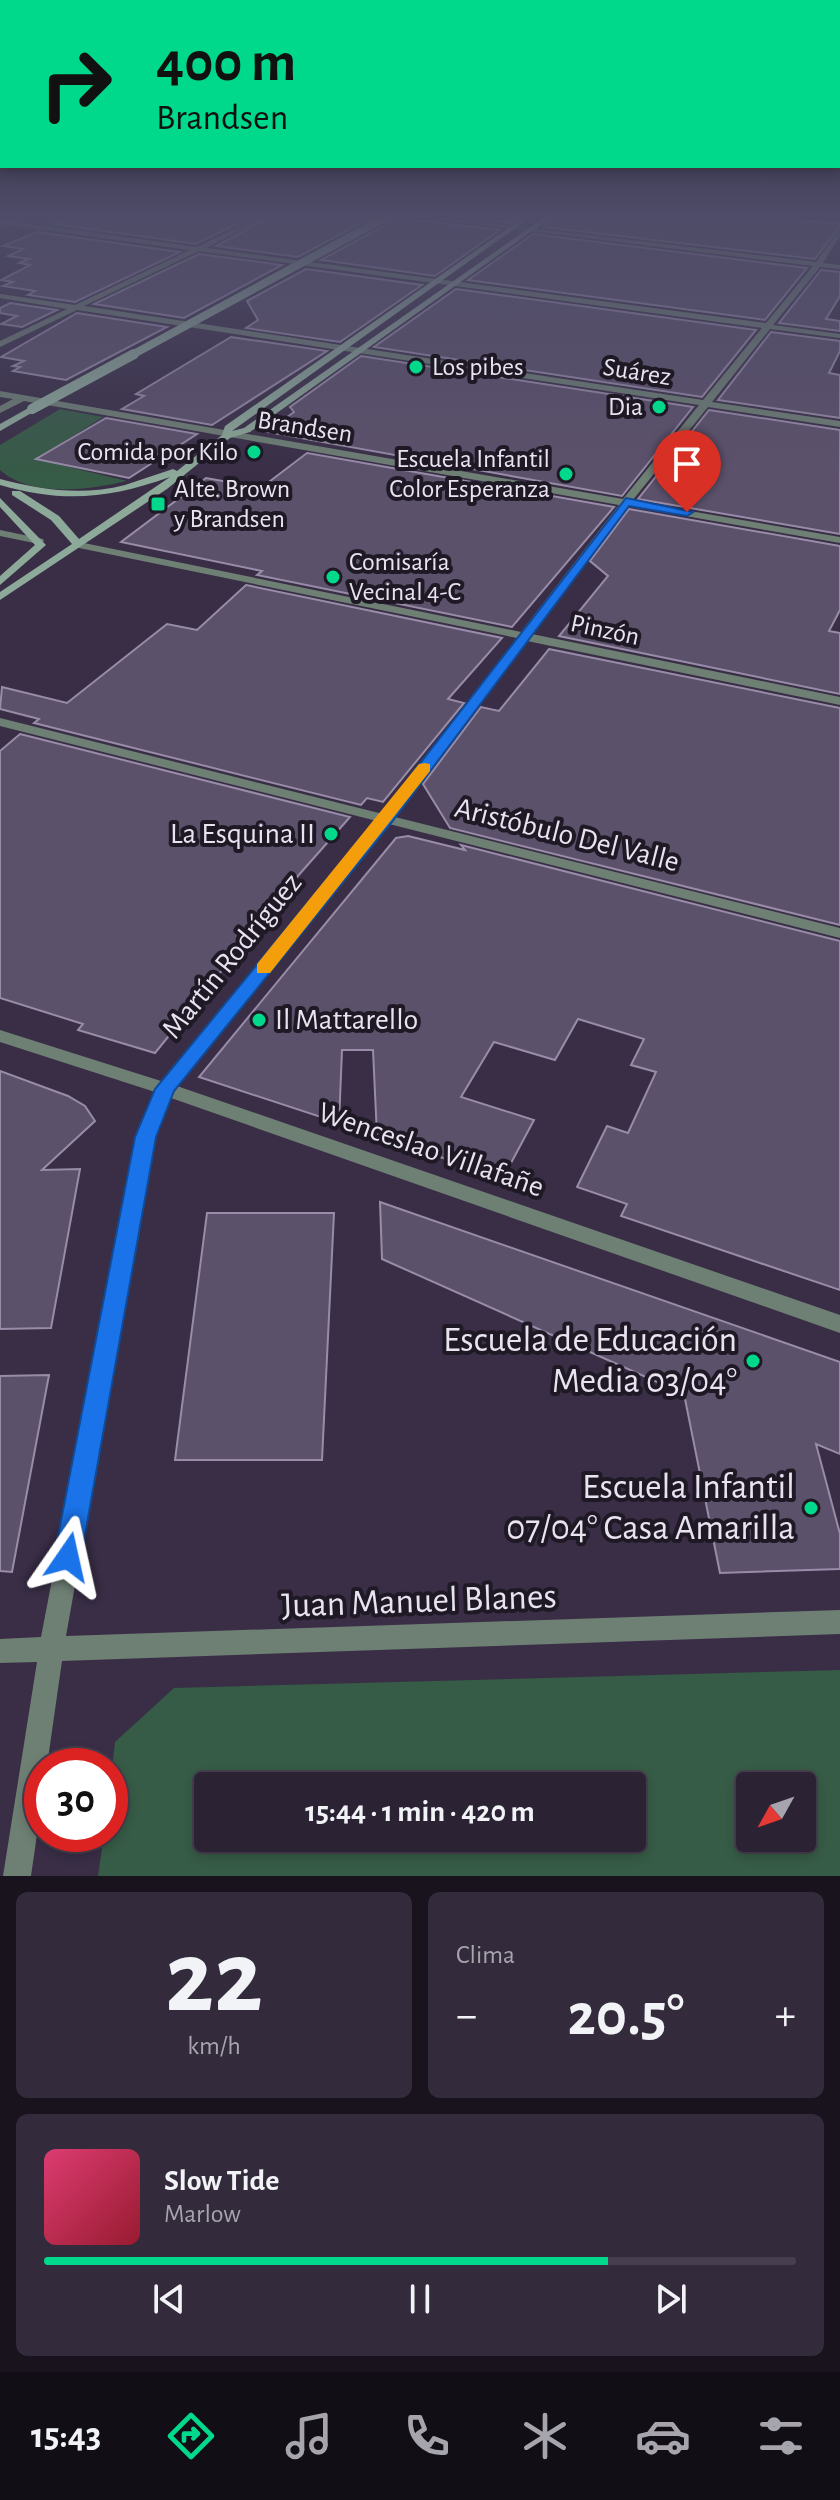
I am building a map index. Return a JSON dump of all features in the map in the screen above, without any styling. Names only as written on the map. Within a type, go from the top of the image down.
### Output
[{"type":"main road","points":[[0,428],[231,302]]},
{"type":"main road","points":[[227,436],[228,428],[408,302]]},
{"type":"main road","points":[[0,597],[163,487],[227,436],[247,430],[431,302]]},
{"type":"main road","points":[[0,484],[46,495],[87,496],[120,490],[186,467]]},
{"type":"main road","points":[[0,484],[55,518],[79,545]]},
{"type":"main road","points":[[0,501],[39,541],[40,549],[0,582]]},
{"type":"street","name":"Suárez","points":[[35,302],[840,424]]},
{"type":"street","points":[[0,344],[89,302]]},
{"type":"street","points":[[586,302],[840,336]]},
{"type":"street","name":"Martín Rodríguez","points":[[17,1876],[51,1650],[146,1137],[165,1089],[386,819],[626,502],[787,302]]},
{"type":"street","name":"Brandsen","points":[[0,394],[227,436],[840,540]]},
{"type":"street","points":[[0,410],[22,398]]},
{"type":"street","points":[[0,533],[39,541]]},
{"type":"street","name":"Pinzón","points":[[79,545],[840,701]]},
{"type":"street","name":"Aristóbulo Del Valle","points":[[0,722],[840,933]]},
{"type":"street","name":"Wenceslao Villafañe","points":[[0,1036],[165,1089],[840,1324]]},
{"type":"street","name":"Juan Manuel Blanes","points":[[0,1651],[840,1622]]},
{"type":"green space","points":[[60,409],[103,417],[36,459],[127,481],[78,489],[44,488],[13,479],[0,470],[0,445]]},
{"type":"green space","points":[[840,1670],[840,1876],[98,1876],[101,1852],[128,1852],[128,1748],[114,1748],[115,1742],[174,1688]]},
{"type":"building","points":[[99,302],[214,302],[184,318],[94,304]]},
{"type":"building","points":[[247,302],[398,302],[340,342],[246,328],[258,320]]},
{"type":"building","points":[[438,302],[548,302],[756,330],[702,397],[374,347]]},
{"type":"building","points":[[628,302],[780,302],[765,320]]},
{"type":"building","points":[[796,302],[837,302],[826,319],[840,321],[840,331],[779,323]]},
{"type":"building","points":[[10,303],[57,310],[22,327],[1,324],[17,316],[0,313],[0,308]]},
{"type":"building","points":[[77,313],[167,327],[66,380],[13,371],[20,367],[13,366],[24,361],[1,357]]},
{"type":"building","points":[[771,332],[840,341],[840,351],[829,373],[840,375],[840,418],[718,400]]},
{"type":"building","points":[[231,337],[327,351],[212,425],[122,409],[144,396],[136,394]]},
{"type":"building","points":[[361,356],[693,407],[622,496],[267,432],[294,412],[290,407]]},
{"type":"building","points":[[709,410],[840,430],[840,534],[638,499]]},
{"type":"building","points":[[106,418],[197,434],[129,478],[36,459]]},
{"type":"building","points":[[307,453],[614,507],[512,627],[257,575],[262,571],[121,542],[206,478],[261,488]]},
{"type":"building","points":[[629,509],[840,546],[840,610],[829,631],[840,633],[840,694],[559,636],[608,576],[590,561]]},
{"type":"building","points":[[246,585],[502,638],[448,699],[464,703],[383,802],[367,798],[361,805],[34,723],[39,719],[0,709],[2,687],[67,703],[167,624],[197,630]]},
{"type":"building","points":[[549,649],[840,708],[840,925],[450,828],[423,784],[481,707],[499,711]]},
{"type":"building","points":[[20,734],[350,817],[236,946],[241,947],[155,1053],[78,1030],[83,1024],[0,998],[0,751]]},
{"type":"building","points":[[408,836],[465,850],[461,845],[840,941],[840,1290],[621,1216],[627,1204],[577,1187],[607,1126],[628,1133],[656,1072],[631,1065],[644,1039],[578,1019],[555,1060],[494,1042],[461,1097],[534,1120],[503,1178],[377,1136],[373,1050],[342,1050],[339,1123],[199,1077],[396,838]]},
{"type":"building","points":[[0,1071],[68,1096],[85,1106],[95,1121],[42,1170],[80,1169],[51,1328],[0,1329]]},
{"type":"building","points":[[380,1202],[840,1362],[840,1454],[816,1444],[840,1534],[840,1569],[720,1573],[684,1394],[382,1259]]},
{"type":"building","points":[[207,1213],[334,1213],[322,1460],[175,1460]]},
{"type":"building","points":[[49,1375],[12,1572],[0,1571],[0,1376]]},
{"type":"slow traffic","points":[[263,968],[425,768]]},
{"type":"place","name":"Los pibes","points":[[416,367]]},
{"type":"place","name":"Dia","points":[[659,407]]},
{"type":"place","name":"Comida por Kilo","points":[[254,452]]},
{"type":"place","name":"Escuela Infantil Color Esperanza","points":[[566,474]]},
{"type":"place","name":"Alte. Brown y Brandsen","points":[[158,504]]},
{"type":"place","name":"Comisaría Vecinal 4-C","points":[[333,577]]},
{"type":"place","name":"La Esquina II","points":[[331,834]]},
{"type":"place","name":"Il Mattarello","points":[[259,1020]]},
{"type":"place","name":"Escuela de Educación Media 03/04°","points":[[753,1361]]},
{"type":"place","name":"Escuela Infantil 07/04° Casa Amarilla","points":[[811,1508]]},
{"type":"route","points":[[68,1557],[146,1137],[165,1089],[386,819],[626,502],[687,512]]}]
